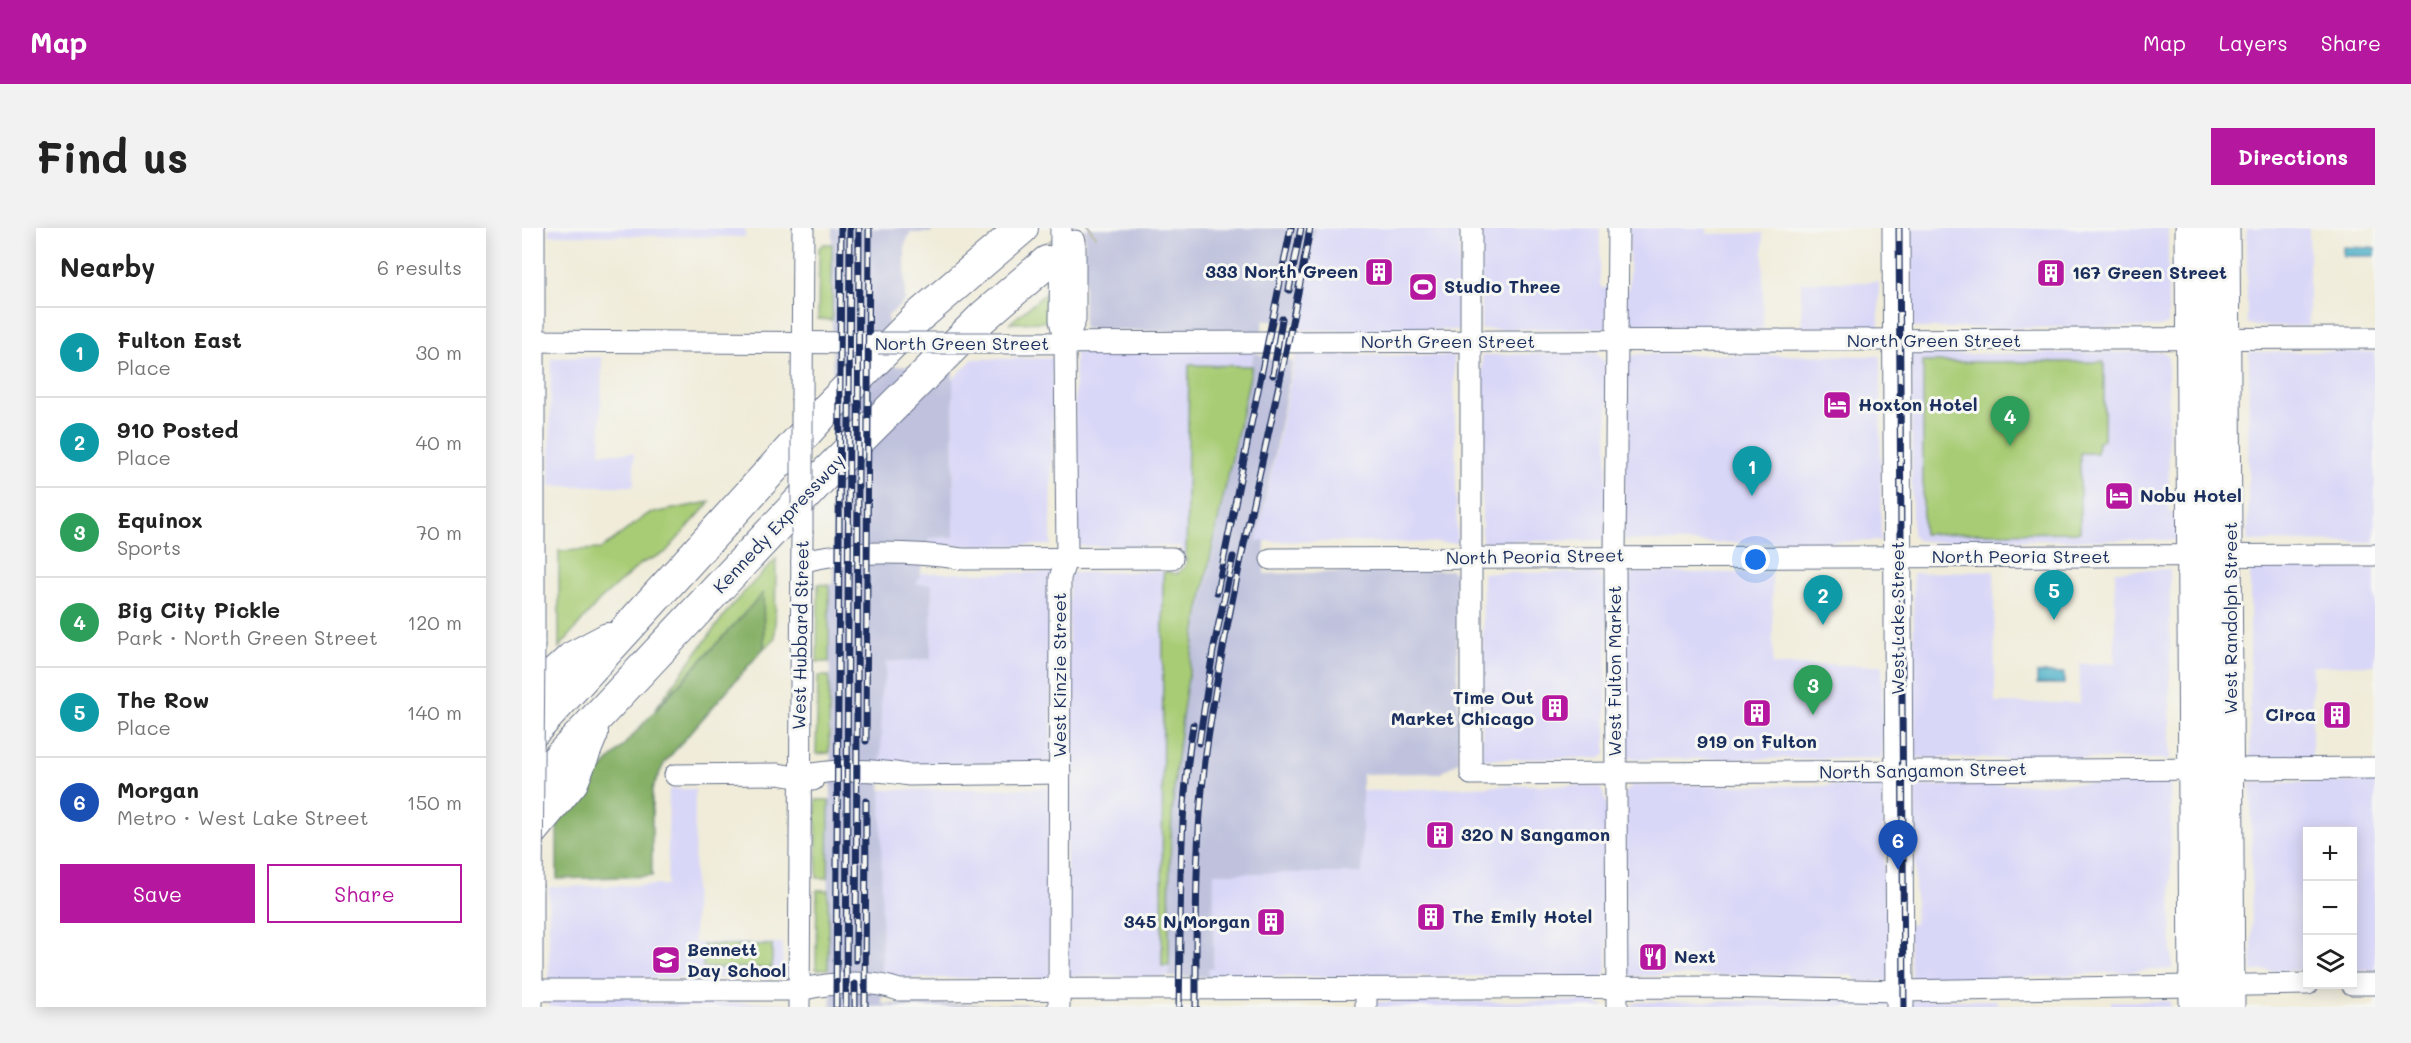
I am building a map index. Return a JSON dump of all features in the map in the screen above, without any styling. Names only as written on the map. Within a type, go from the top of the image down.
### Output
[{"type":"highway","points":[[522,744],[854,381],[918,317],[1022,228]]},
{"type":"highway","name":"Kennedy Expressway","points":[[522,797],[829,470],[983,317],[1047,262]]},
{"type":"highway","points":[[522,704],[572,658],[630,627]]},
{"type":"highway","points":[[522,842],[572,782],[598,717]]},
{"type":"main road","points":[[530,998],[531,644],[526,565],[526,341],[531,228]]},
{"type":"main road","name":"West Lake Street","points":[[1896,228],[1900,999]]},
{"type":"main road","name":"West Randolph Street","points":[[2207,228],[2212,990]]},
{"type":"street","name":"West Hubbard Street","points":[[799,998],[803,228]]},
{"type":"street","name":"West Kinzie Street","points":[[1059,998],[1060,578],[1066,556],[1065,344],[1060,320],[1061,228]]},
{"type":"street","name":"West Kinzie Street","points":[[1065,344],[1075,320],[1075,228]]},
{"type":"street","points":[[1470,558],[1471,228]]},
{"type":"street","name":"West Fulton Market","points":[[1616,997],[1615,556],[1618,228]]},
{"type":"street","name":"West Randolph Street","points":[[2186,228],[2208,340]]},
{"type":"street","name":"West Randolph Street","points":[[2208,340],[2229,228]]},
{"type":"street","name":"North Green Street","points":[[526,341],[858,345],[2375,338]]},
{"type":"street","name":"North Peoria Street","points":[[1271,559],[2375,555]]},
{"type":"street","points":[[802,562],[824,568],[937,568],[963,560],[1066,556],[1172,558]]},
{"type":"street","name":"North Sangamon Street","points":[[1470,558],[1471,774],[2375,768]]},
{"type":"street","points":[[675,775],[800,776],[826,784],[885,783],[908,775],[1060,773]]},
{"type":"street","points":[[530,998],[799,998],[824,985],[883,984],[898,990],[1059,998],[1900,999],[2212,990],[2303,984]]},
{"type":"street","points":[[2357,984],[2375,984]]},
{"type":"street","name":"West Randolph Street","points":[[2190,1007],[2212,990],[2234,1007]]},
{"type":"shaded area","points":[[549,228],[745,228],[745,237],[549,235]]},
{"type":"shaded area","points":[[832,228],[932,228],[932,233],[910,233],[905,245],[905,301],[888,316],[888,366],[953,366],[954,537],[930,538],[917,584],[932,584],[931,659],[886,662],[886,674],[881,692],[882,1004],[1049,1004],[1049,1007],[831,1007],[831,970],[828,969],[829,800],[831,799],[829,585],[833,584]]},
{"type":"shaded area","points":[[1085,228],[1316,228],[1299,325],[1264,320],[1261,334],[1086,329],[1083,327]]},
{"type":"shaded area","name":"333 North Green","points":[[1316,228],[1459,228],[1460,330],[1301,330],[1299,325]]},
{"type":"shaded area","points":[[1481,228],[1600,228],[1600,285],[1603,289],[1611,282],[1610,328],[1481,329]]},
{"type":"shaded area","points":[[1629,228],[1707,228],[1707,234],[1763,233],[1763,329],[1688,332],[1684,329],[1650,329],[1633,332],[1629,329],[1626,322],[1626,293],[1629,286]]},
{"type":"shaded area","points":[[1911,228],[2168,228],[2168,324],[2160,327],[1913,328]]},
{"type":"shaded area","points":[[2247,228],[2309,228],[2309,326],[2255,326],[2247,323]]},
{"type":"shaded area","points":[[1801,282],[1879,282],[1879,329],[1802,328]]},
{"type":"shaded area","points":[[1075,352],[1254,352],[1189,673],[1169,850],[1169,977],[1066,976],[1069,573],[1164,571],[1172,575],[1186,565],[1186,557],[1180,546],[1074,546]]},
{"type":"shaded area","points":[[1254,352],[1276,361],[1293,361],[1257,541],[1265,541],[1264,574],[1450,570],[1456,573],[1459,761],[1441,773],[1362,774],[1362,873],[1214,873],[1213,968],[1208,968],[1208,977],[1169,977],[1169,850],[1178,750],[1189,673]]},
{"type":"shaded area","points":[[2163,352],[2168,356],[2169,510],[2180,522],[2178,540],[1935,542],[1916,540],[1912,535],[1911,355]]},
{"type":"shaded area","points":[[2249,352],[2375,352],[2375,542],[2248,541]]},
{"type":"shaded area","points":[[1595,353],[1605,362],[1608,379],[1606,540],[1482,542],[1482,355]]},
{"type":"shaded area","points":[[1639,354],[1880,356],[1881,541],[1713,543],[1624,540],[1625,362],[1628,357]]},
{"type":"shaded area","points":[[1296,355],[1454,356],[1457,543],[1257,541]]},
{"type":"shaded area","points":[[602,357],[600,453],[634,453],[634,486],[550,486],[551,358]]},
{"type":"shaded area","points":[[1053,358],[1051,545],[928,546],[930,538],[954,537],[953,379],[973,359]]},
{"type":"shaded area","points":[[2250,568],[2375,568],[2375,665],[2312,666],[2312,759],[2250,758]]},
{"type":"shaded area","points":[[2170,569],[2170,759],[1915,758],[1913,573],[1994,571],[1995,703],[2079,703],[2080,664],[2115,663],[2115,571]]},
{"type":"shaded area","points":[[919,573],[1053,573],[1051,762],[880,765],[881,692],[886,674],[886,662],[931,659],[932,584],[917,584]]},
{"type":"shaded area","points":[[1483,573],[1592,573],[1598,574],[1604,583],[1607,589],[1606,753],[1601,758],[1482,759]]},
{"type":"shaded area","points":[[1633,573],[1772,573],[1773,665],[1882,665],[1883,758],[1634,759],[1626,756],[1625,584]]},
{"type":"shaded area","points":[[2170,782],[2172,969],[1943,982],[1911,980],[1908,925],[1915,924],[1915,786]]},
{"type":"shaded area","points":[[2375,782],[2375,970],[2357,970],[2357,827],[2303,827],[2303,970],[2252,971],[2251,783]]},
{"type":"shaded area","points":[[1525,785],[1591,786],[1600,788],[1603,793],[1608,811],[1607,971],[1599,979],[1525,976],[1208,977],[1208,968],[1213,967],[1214,873],[1362,873],[1362,791]]},
{"type":"shaded area","points":[[1633,785],[1883,786],[1885,908],[1889,909],[1890,981],[1860,982],[1852,975],[1822,975],[1817,980],[1811,979],[1810,975],[1625,976],[1625,793]]},
{"type":"shaded area","points":[[1051,788],[1050,978],[882,978],[880,790]]},
{"type":"shaded area","name":"Bennett Day School","points":[[669,789],[695,789],[694,943],[782,943],[783,978],[643,978],[642,1003],[784,1003],[784,1007],[549,1007],[549,887],[667,885]]},
{"type":"shaded area","points":[[1888,1000],[1891,1007],[1628,1007],[1637,1002]]},
{"type":"shaded area","points":[[1913,1000],[1998,1000],[1998,1007],[1909,1007]]},
{"type":"shaded area","points":[[1591,1001],[1606,1007],[1371,1007],[1371,1002]]},
{"type":"shaded area","points":[[2111,1001],[2170,1001],[2170,1007],[2111,1007]]},
{"type":"green space","points":[[824,244],[832,244],[832,320],[818,319],[819,248]]},
{"type":"green space","points":[[1047,292],[1047,322],[1010,323]]},
{"type":"green space","points":[[1923,362],[2104,362],[2104,440],[2098,441],[2097,453],[2080,453],[2080,532],[1923,534]]},
{"type":"green space","points":[[1189,365],[1252,366],[1211,557],[1184,701],[1171,830],[1169,966],[1162,966],[1163,578],[1164,571],[1177,574],[1186,565]]},
{"type":"green space","points":[[710,502],[665,553],[642,563],[599,601],[559,648],[559,551],[601,549],[648,514]]},
{"type":"green space","points":[[776,559],[775,639],[764,648],[763,594],[655,709],[731,606]]},
{"type":"green space","points":[[818,584],[829,585],[829,662],[817,662]]},
{"type":"green space","points":[[763,593],[764,648],[665,762],[652,789],[652,876],[557,879],[557,818]]},
{"type":"green space","points":[[818,676],[829,676],[829,753],[816,754]]},
{"type":"green space","points":[[816,800],[829,800],[828,878],[817,878]]},
{"type":"green space","points":[[817,890],[828,890],[828,969],[816,969]]},
{"type":"green space","points":[[703,945],[772,945],[772,968],[703,968]]},
{"type":"water","points":[[2343,247],[2375,248],[2375,256],[2343,256]]},
{"type":"water","points":[[2037,673],[2064,673],[2064,684],[2037,684]]},
{"type":"tunnel","points":[[1050,260],[1090,228]]},
{"type":"railway","points":[[836,1007],[841,228]]},
{"type":"railway","points":[[846,1007],[850,228]]},
{"type":"railway","points":[[856,960],[859,228]]},
{"type":"railway","points":[[866,741],[869,228]]},
{"type":"railway","points":[[1217,592],[1291,228]]},
{"type":"railway","points":[[1289,290],[1301,228]]},
{"type":"railway","points":[[1196,1007],[1198,848],[1206,753],[1228,621],[1310,228]]},
{"type":"railway","points":[[1899,228],[1904,1007]]},
{"type":"railway","points":[[1273,375],[1282,319]]},
{"type":"railway","points":[[1199,743],[1213,651],[1233,557]]},
{"type":"railway","points":[[1179,1007],[1183,831],[1193,725]]},
{"type":"railway","points":[[865,1007],[866,801]]},
{"type":"railway","points":[[855,984],[855,1007]]},
{"type":"place","name":"333 North Green","points":[[1379,272]]},
{"type":"place","name":"167 Green Street","points":[[2051,273]]},
{"type":"place","name":"Studio Three","points":[[1423,287]]},
{"type":"place","name":"Hoxton Hotel","points":[[1837,405]]},
{"type":"place","name":"Big City Pickle","points":[[2010,446]]},
{"type":"place","name":"Fulton East","points":[[1752,496]]},
{"type":"place","name":"Nobu Hotel","points":[[2119,496]]},
{"type":"place","name":"The Row","points":[[2054,620]]},
{"type":"place","name":"910 Posted","points":[[1823,625]]},
{"type":"place","name":"Time Out Market Chicago","points":[[1555,708]]},
{"type":"place","name":"919 on Fulton","points":[[1757,713]]},
{"type":"place","name":"Equinox","points":[[1813,715]]},
{"type":"place","name":"Circa","points":[[2337,715]]},
{"type":"place","name":"320 N Sangamon","points":[[1440,835]]},
{"type":"place","name":"Morgan","points":[[1898,870]]},
{"type":"place","name":"The Emily Hotel","points":[[1431,917]]},
{"type":"place","name":"345 N Morgan","points":[[1271,922]]},
{"type":"place","name":"Next","points":[[1653,957]]},
{"type":"place","name":"Bennett Day School","points":[[666,960]]}]
